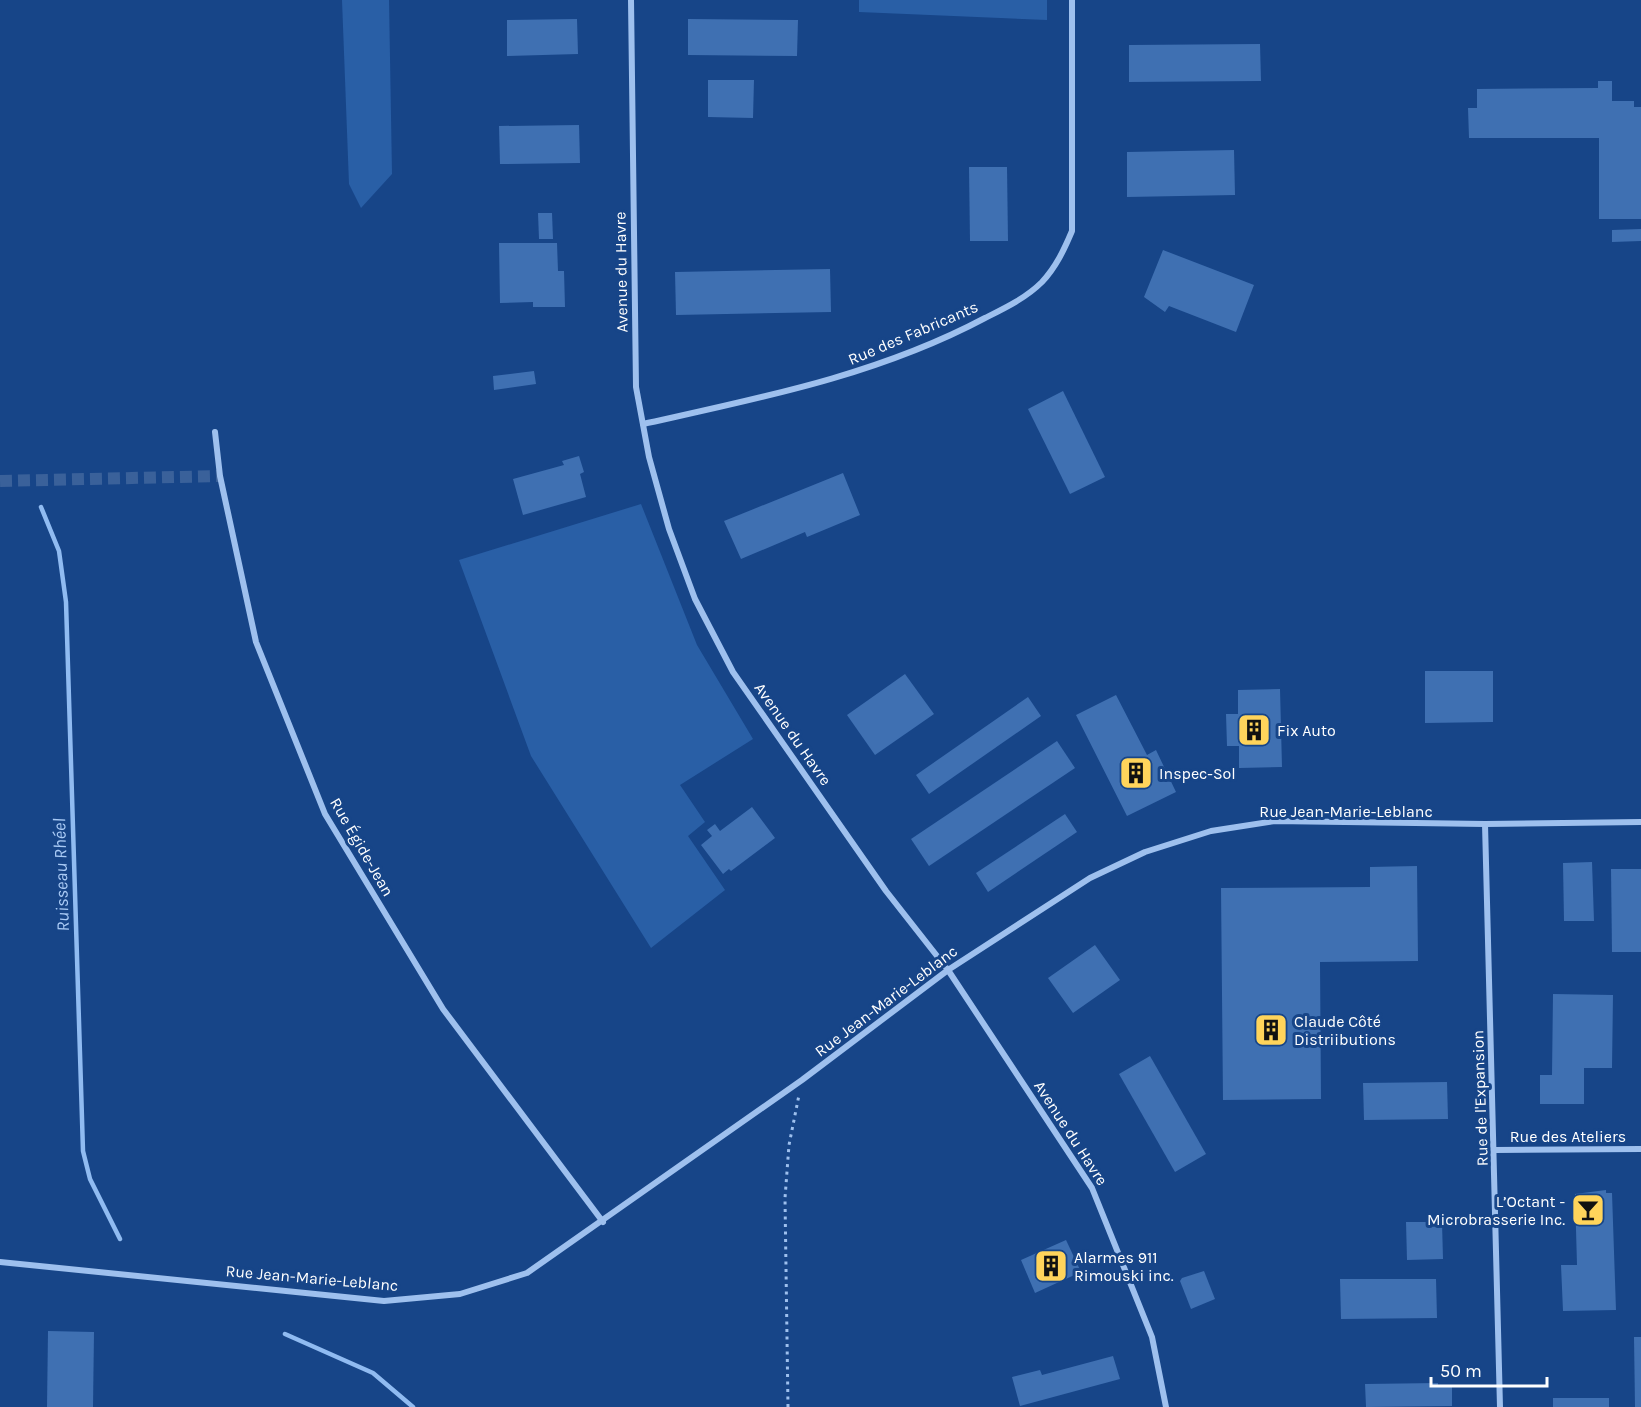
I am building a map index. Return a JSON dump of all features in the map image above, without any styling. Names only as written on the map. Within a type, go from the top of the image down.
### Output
[{"type":"street","name":"Avenue du Havre","points":[[631,0],[636,387],[669,529],[695,599],[733,672],[886,891],[948,970],[1092,1188],[1152,1337],[1166,1407]]},
{"type":"street","name":"Rue des Fabricants","points":[[643,424],[813,385],[858,372],[962,331],[1025,297],[1043,281],[1061,257],[1072,231],[1072,0]]},
{"type":"street","name":"Rue Égide-Jean","points":[[215,432],[220,476],[256,642],[325,814],[443,1008],[603,1222]]},
{"type":"street","name":"Rue Jean-Marie-Leblanc","points":[[0,1262],[384,1300],[460,1294],[527,1273],[603,1222],[802,1080],[948,970],[1090,878],[1145,852],[1211,831],[1275,821],[1485,824],[1641,822]]},
{"type":"street","name":"Rue de l'Expansion","points":[[1485,824],[1500,1407]]},
{"type":"street","name":"Rue des Ateliers","points":[[1495,1150],[1641,1149]]},
{"type":"path","points":[[788,1407],[785,1198],[789,1145],[802,1080]]},
{"type":"shaded area","points":[[342,0],[389,0],[392,174],[361,208],[349,184]]},
{"type":"shaded area","points":[[859,0],[1047,0],[1047,20],[859,12]]},
{"type":"shaded area","points":[[641,504],[697,645],[753,739],[680,785],[705,822],[688,836],[725,890],[651,948],[531,756],[459,560]]},
{"type":"building","points":[[577,19],[578,54],[507,56],[507,20]]},
{"type":"building","points":[[688,19],[798,20],[797,56],[688,55]]},
{"type":"building","points":[[1260,44],[1261,81],[1129,82],[1129,45]]},
{"type":"building","points":[[708,80],[754,80],[753,118],[708,117]]},
{"type":"building","points":[[1598,81],[1612,81],[1612,101],[1634,101],[1634,107],[1641,107],[1641,219],[1599,219],[1599,138],[1469,138],[1468,108],[1477,108],[1477,89],[1598,88]]},
{"type":"building","points":[[579,125],[580,163],[500,164],[499,126]]},
{"type":"building","points":[[1234,150],[1235,195],[1127,197],[1127,152]]},
{"type":"building","points":[[969,167],[1007,167],[1008,241],[970,241]]},
{"type":"building","points":[[538,213],[552,213],[553,239],[539,239]]},
{"type":"building","points":[[1641,229],[1641,241],[1612,242],[1612,230]]},
{"type":"building","points":[[499,243],[557,243],[558,271],[564,271],[565,307],[533,307],[533,302],[500,303]]},
{"type":"building","points":[[1163,250],[1254,285],[1236,332],[1169,306],[1165,312],[1144,297]]},
{"type":"building","points":[[830,269],[831,312],[676,315],[675,272]]},
{"type":"building","points":[[534,371],[536,384],[494,390],[493,376]]},
{"type":"building","points":[[1063,391],[1105,477],[1070,494],[1028,409]]},
{"type":"building","points":[[579,456],[584,472],[580,474],[586,497],[523,515],[513,479],[564,465],[562,461]]},
{"type":"building","points":[[843,473],[860,515],[807,537],[805,532],[741,559],[724,521]]},
{"type":"building","points":[[1425,671],[1493,671],[1493,722],[1425,723]]},
{"type":"building","points":[[905,674],[934,714],[875,755],[847,715]]},
{"type":"building","name":"Fix Auto","points":[[1280,689],[1282,767],[1239,768],[1239,746],[1227,746],[1226,714],[1238,714],[1238,690]]},
{"type":"building","name":"Inspec-Sol","points":[[1116,695],[1147,755],[1156,750],[1176,792],[1127,816],[1076,715]]},
{"type":"building","points":[[1028,697],[1041,716],[929,794],[916,775]]},
{"type":"building","points":[[1057,741],[1075,768],[929,866],[911,839]]},
{"type":"building","points":[[752,807],[775,838],[731,871],[729,869],[723,874],[701,845],[712,836],[707,830],[715,824],[720,831]]},
{"type":"building","points":[[1065,814],[1077,832],[988,892],[976,873]]},
{"type":"building","points":[[1592,862],[1594,921],[1564,921],[1563,863]]},
{"type":"building","name":"Claude Côté Distriibutions","points":[[1417,866],[1418,961],[1320,962],[1321,1099],[1223,1100],[1221,888],[1370,887],[1370,867]]},
{"type":"building","points":[[1611,869],[1641,869],[1641,952],[1612,952]]},
{"type":"building","points":[[1095,945],[1120,980],[1073,1013],[1048,978]]},
{"type":"building","points":[[1553,994],[1613,995],[1612,1068],[1584,1068],[1584,1104],[1540,1104],[1540,1075],[1552,1075]]},
{"type":"building","points":[[1150,1056],[1206,1154],[1175,1172],[1119,1074]]},
{"type":"building","points":[[1447,1082],[1448,1119],[1364,1120],[1363,1083]]},
{"type":"building","points":[[1606,1190],[1606,1193],[1612,1193],[1616,1310],[1563,1311],[1561,1265],[1577,1265],[1575,1194]]},
{"type":"building","points":[[1406,1222],[1442,1222],[1443,1259],[1407,1260]]},
{"type":"building","name":"Alarmes 911 Rimouski inc.","points":[[1066,1240],[1081,1272],[1035,1293],[1021,1260]]},
{"type":"building","points":[[1204,1271],[1215,1299],[1191,1309],[1180,1281],[1182,1278]]},
{"type":"building","points":[[1340,1279],[1436,1279],[1437,1318],[1341,1319]]},
{"type":"building","points":[[48,1331],[94,1332],[93,1407],[47,1407]]},
{"type":"building","points":[[1634,1337],[1641,1337],[1641,1407],[1635,1407]]},
{"type":"building","points":[[1113,1356],[1120,1379],[1020,1406],[1012,1377],[1040,1370],[1042,1375]]},
{"type":"building","points":[[1438,1383],[1438,1387],[1452,1387],[1452,1406],[1366,1407],[1365,1384]]},
{"type":"building","points":[[1553,1398],[1609,1398],[1609,1407],[1553,1407]]},
{"type":"waterway","name":"Ruisseau Rhéel","points":[[41,507],[59,551],[66,602],[83,1151],[90,1179],[120,1239]]},
{"type":"waterway","name":"Ruisseau Rhéel","points":[[285,1334],[373,1373],[413,1407]]},
{"type":"tunnel","points":[[0,481],[220,476]]},
{"type":"place","name":"Fix Auto","points":[[1254,730]]},
{"type":"place","name":"Inspec-Sol","points":[[1136,773]]},
{"type":"place","name":"Claude Côté Distriibutions","points":[[1271,1030]]},
{"type":"place","name":"L’Octant - Microbrasserie Inc.","points":[[1588,1210]]},
{"type":"place","name":"Alarmes 911 Rimouski inc.","points":[[1051,1266]]}]
